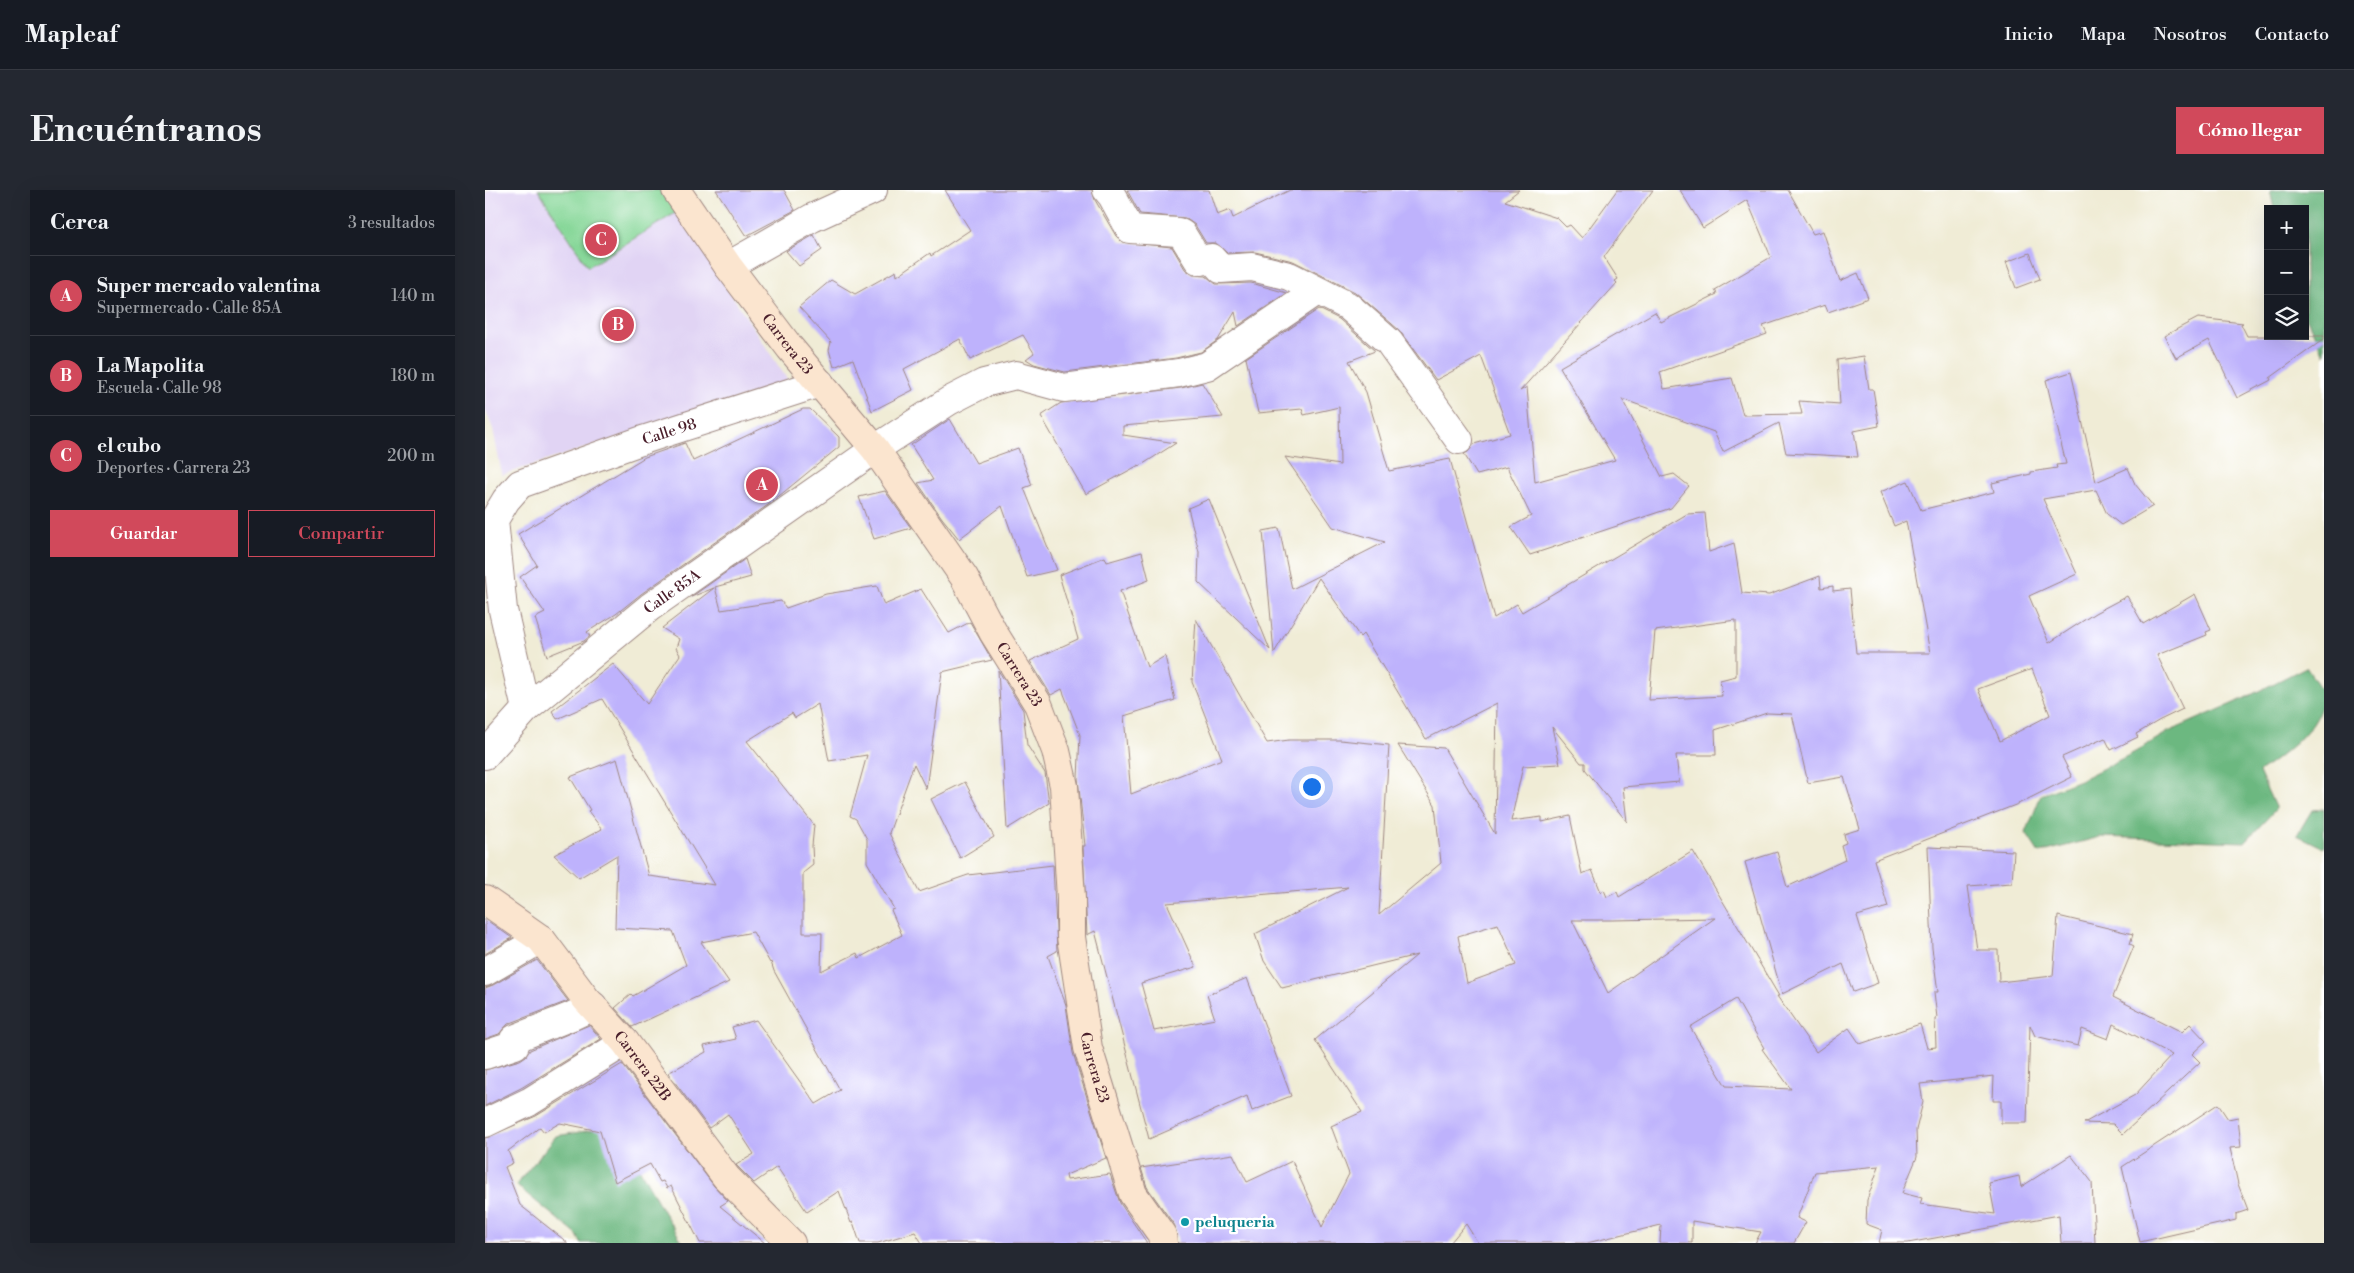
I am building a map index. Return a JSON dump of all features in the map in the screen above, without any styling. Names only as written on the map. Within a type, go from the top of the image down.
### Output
[{"type":"street","name":"Carrera 23","points":[[676,190],[727,266],[875,449],[964,577],[993,632],[1038,704],[1056,751],[1064,786],[1071,898],[1071,937],[1088,1048],[1133,1194],[1162,1234],[1163,1243]]},
{"type":"street","points":[[727,266],[813,218],[873,190]]},
{"type":"street","points":[[1107,190],[1130,230],[1178,232],[1182,234],[1198,260],[1211,258],[1221,269],[1252,267],[1289,276],[1348,306],[1389,342],[1459,440]]},
{"type":"street","name":"Calle 85A","points":[[485,755],[526,709],[651,607],[875,449],[949,401],[984,383],[1016,375],[1064,388],[1179,374],[1207,366],[1317,291]]},
{"type":"street","name":"Calle 98","points":[[526,709],[503,610],[494,520],[506,500],[520,484],[646,439],[820,383]]},
{"type":"street","name":"Carrera 22B","points":[[485,900],[541,939],[593,1006],[625,1042],[726,1177],[791,1243]]},
{"type":"street","points":[[485,972],[541,939]]},
{"type":"street","points":[[485,976],[489,985],[485,986]]},
{"type":"street","points":[[485,1056],[515,1044],[514,1039],[593,1006]]},
{"type":"street","points":[[485,1123],[529,1102],[625,1042]]},
{"type":"shaded area","points":[[491,190],[538,190],[588,267],[677,212],[789,382],[502,475],[493,429],[485,409],[485,193]]},
{"type":"green space","points":[[538,190],[663,190],[677,212],[588,267]]},
{"type":"green space","points":[[2270,190],[2324,190],[2324,355],[2309,323],[2309,205],[2273,205]]},
{"type":"green space","points":[[2306,667],[2323,694],[2321,706],[2309,729],[2289,749],[2259,772],[2276,809],[2245,842],[2100,837],[2039,853],[2026,833],[2041,795],[2080,780],[2135,752],[2168,732],[2243,699]]},
{"type":"green space","points":[[2324,809],[2324,848],[2297,835],[2312,810]]},
{"type":"green space","points":[[616,1126],[683,1243],[581,1243],[577,1235],[516,1185],[556,1136]]},
{"type":"building","points":[[716,190],[784,190],[795,210],[746,236]]},
{"type":"building","points":[[945,190],[1092,190],[1095,200],[1116,236],[1122,242],[1172,247],[1185,269],[1193,275],[1206,276],[1216,284],[1251,283],[1287,293],[1238,326],[1235,312],[1218,340],[1201,352],[1176,358],[1065,372],[1034,364],[1026,359],[1034,353],[1023,335],[970,360],[960,339],[904,369],[913,390],[872,411],[853,359],[834,367],[829,350],[831,342],[799,307],[831,280],[855,294],[896,271],[897,276],[930,253],[931,256],[970,230]]},
{"type":"building","points":[[1127,190],[1209,190],[1217,215],[1230,210],[1233,218],[1290,190],[1519,190],[1505,201],[1557,218],[1566,227],[1570,225],[1582,238],[1617,190],[1653,190],[1604,257],[1618,279],[1615,281],[1617,283],[1520,391],[1527,387],[1535,482],[1615,460],[1560,367],[1655,312],[1661,322],[1717,294],[1715,290],[1771,257],[1747,200],[1703,228],[1680,190],[1788,190],[1813,234],[1823,231],[1840,281],[1858,273],[1868,298],[1828,312],[1825,305],[1763,326],[1767,334],[1660,372],[1664,389],[1732,378],[1743,415],[1802,414],[1799,401],[1840,404],[1837,360],[1864,356],[1869,389],[1873,389],[1879,426],[1854,431],[1858,457],[1786,453],[1779,423],[1723,452],[1714,432],[1622,399],[1662,477],[1674,474],[1689,486],[1671,508],[1530,555],[1511,527],[1531,516],[1507,467],[1477,475],[1464,454],[1474,444],[1510,434],[1481,356],[1436,380],[1399,330],[1355,292],[1293,261],[1255,252],[1227,253],[1216,243],[1206,243],[1195,225],[1185,218],[1140,214]]},
{"type":"building","points":[[814,235],[822,250],[799,266],[786,251]]},
{"type":"building","points":[[2030,253],[2040,279],[2016,288],[2006,262]]},
{"type":"building","points":[[1319,309],[1339,319],[1375,351],[1349,361],[1366,392],[1389,471],[1450,459],[1494,618],[1517,604],[1522,612],[1687,514],[1705,513],[1709,552],[1734,543],[1742,593],[1769,595],[1820,576],[1821,588],[1833,586],[1833,591],[1850,589],[1856,653],[1930,653],[1906,521],[1894,526],[1880,492],[1908,481],[1921,510],[1994,492],[1992,483],[2031,474],[2031,472],[2057,468],[2056,465],[2066,464],[2046,380],[2071,372],[2096,482],[2128,468],[2135,484],[2153,506],[2121,525],[2107,514],[2096,490],[2043,499],[2077,574],[2029,596],[2049,643],[2095,613],[2127,596],[2143,624],[2195,594],[2211,630],[2206,632],[2207,635],[2157,655],[2183,709],[2136,734],[2138,737],[2111,750],[2105,738],[2062,757],[2072,777],[2018,804],[1874,860],[1888,907],[1857,916],[1878,983],[1853,992],[1843,964],[1782,994],[1745,862],[1777,852],[1787,887],[1845,860],[1841,845],[1846,843],[1844,834],[1860,829],[1844,777],[1808,783],[1792,714],[1767,713],[1715,730],[1716,755],[1676,755],[1679,782],[1623,787],[1627,822],[1585,769],[1585,763],[1581,763],[1552,727],[1560,764],[1523,766],[1511,821],[1542,817],[1542,822],[1570,816],[1582,874],[1592,870],[1601,892],[1604,890],[1607,897],[1617,892],[1619,897],[1693,851],[1779,996],[1777,996],[1816,1052],[1849,1028],[1860,1044],[1920,1024],[1927,1048],[1936,1047],[1935,1019],[1937,1018],[1934,992],[1938,992],[1932,948],[1928,847],[2014,851],[2012,883],[1968,886],[1977,950],[1998,950],[1999,982],[2053,976],[2058,916],[2133,934],[2130,944],[2134,946],[2113,997],[2182,1032],[2190,1024],[2206,1041],[2192,1054],[2200,1062],[2123,1134],[2113,1124],[2084,1123],[2135,1095],[2172,1055],[2113,1024],[2108,1039],[2082,1029],[2078,1046],[2035,1036],[2030,1025],[2027,1123],[2001,1123],[2001,1101],[1993,1101],[1994,1076],[1920,1084],[1923,1102],[1916,1130],[1917,1157],[1902,1193],[1922,1198],[1920,1204],[1995,1214],[1989,1183],[2019,1176],[2021,1187],[2071,1155],[2092,1182],[2095,1243],[2061,1243],[2059,1215],[1908,1243],[1879,1243],[1882,1230],[1866,1224],[1867,1200],[1879,1166],[1815,1172],[1797,1218],[1806,1222],[1794,1243],[1755,1243],[1761,1232],[1692,1221],[1692,1243],[1660,1243],[1661,1225],[1587,1243],[1478,1243],[1466,1224],[1450,1243],[1178,1243],[1175,1226],[1147,1187],[1141,1168],[1233,1154],[1247,1182],[1292,1161],[1322,1227],[1349,1174],[1331,1126],[1362,1112],[1315,1040],[1417,955],[1282,988],[1264,961],[1255,934],[1348,887],[1167,903],[1196,967],[1141,983],[1154,1031],[1215,1019],[1207,995],[1247,978],[1291,1096],[1252,1111],[1247,1096],[1149,1139],[1095,931],[1087,935],[1083,846],[1085,846],[1078,778],[1080,735],[1062,689],[1051,695],[1030,661],[1078,639],[1059,575],[1105,557],[1107,562],[1142,552],[1149,580],[1120,591],[1147,667],[1165,656],[1175,700],[1124,716],[1131,794],[1222,759],[1192,682],[1196,619],[1267,743],[1289,740],[1340,740],[1389,745],[1379,915],[1441,863],[1435,805],[1398,745],[1444,748],[1495,834],[1497,703],[1426,739],[1363,634],[1360,637],[1319,578],[1274,653],[1263,531],[1279,528],[1292,589],[1385,542],[1333,527],[1285,457],[1340,465],[1339,407],[1304,415],[1302,409],[1258,413],[1246,358]],"holes":[[[1736,620],[1736,676],[1720,680],[1722,696],[1649,700],[1655,631]],[[2032,669],[2050,715],[2000,741],[1978,689]],[[1715,918],[1608,993],[1572,920],[1613,920]],[[1498,924],[1516,965],[1467,983],[1458,936]],[[1736,999],[1764,1048],[1762,1049],[1791,1089],[1726,1086],[1690,1027]]]},
{"type":"building","points":[[2198,318],[2243,323],[2241,324],[2247,336],[2264,336],[2264,340],[2309,340],[2309,336],[2324,336],[2324,339],[2270,378],[2271,380],[2237,398],[2209,340],[2176,358],[2164,336]]},
{"type":"building","points":[[1202,383],[1223,417],[1123,426],[1123,435],[1176,443],[1140,466],[1086,494],[1041,416],[1061,403],[1181,388]]},
{"type":"building","points":[[803,409],[810,409],[839,437],[839,447],[768,505],[641,594],[616,614],[587,632],[590,636],[584,641],[547,656],[535,618],[545,613],[520,577],[537,565],[518,534],[645,457],[685,443],[693,461]]},
{"type":"building","points":[[950,419],[976,463],[1018,448],[1032,485],[1024,488],[1057,570],[1027,577],[1002,506],[959,539],[942,518],[918,483],[933,480],[911,445]]},
{"type":"building","points":[[885,491],[911,528],[874,539],[859,497]]},
{"type":"building","points":[[1209,499],[1270,650],[1198,582],[1199,552],[1188,508]]},
{"type":"building","points":[[745,559],[751,577],[715,587],[721,610],[781,601],[786,608],[826,594],[877,586],[884,605],[921,589],[949,633],[970,622],[992,660],[942,672],[926,789],[914,764],[889,833],[919,892],[968,875],[1053,865],[1057,951],[1048,956],[1066,1005],[1073,1053],[1106,1158],[1066,1175],[1067,1180],[1110,1174],[1120,1203],[1147,1243],[922,1243],[915,1232],[878,1243],[860,1243],[839,1191],[807,1212],[777,1167],[754,1183],[736,1165],[754,1154],[728,1114],[709,1128],[668,1073],[706,1052],[704,1046],[736,1039],[732,1027],[756,1020],[816,1104],[840,1090],[753,932],[701,942],[729,982],[632,1027],[615,1008],[631,994],[633,996],[686,965],[673,931],[615,928],[617,855],[579,878],[554,855],[602,829],[588,811],[590,810],[570,777],[617,759],[649,876],[715,885],[602,699],[557,719],[552,711],[613,664],[647,704],[680,655],[676,648],[679,639],[662,628],[714,588],[691,597]],"holes":[[[818,704],[829,761],[867,755],[850,816],[856,819],[867,839],[867,862],[894,909],[891,910],[902,935],[859,958],[857,953],[821,971],[822,933],[803,933],[803,873],[813,865],[814,825],[747,741],[792,713],[795,718]]]},
{"type":"building","points":[[998,670],[1023,710],[1027,745],[1045,773],[1049,803],[1007,829]]},
{"type":"building","points":[[965,782],[994,837],[960,858],[931,799]]},
{"type":"building","points":[[485,919],[512,938],[485,954]]},
{"type":"building","points":[[537,960],[568,1001],[508,1024],[499,1034],[485,1039],[485,988]]},
{"type":"building","points":[[589,1025],[601,1039],[521,1088],[485,1106],[485,1070],[520,1060],[530,1050]]},
{"type":"building","points":[[622,1064],[714,1186],[728,1201],[720,1206],[765,1243],[700,1243],[671,1186],[667,1188],[663,1181],[660,1182],[650,1164],[615,1182],[600,1131],[560,1123],[544,1132],[540,1127],[508,1151],[513,1163],[505,1167],[520,1205],[568,1243],[485,1243],[485,1138],[536,1116]]},
{"type":"building","points":[[2218,1104],[2228,1119],[2238,1117],[2241,1147],[2230,1148],[2238,1184],[2248,1210],[2236,1214],[2236,1220],[2140,1242],[2122,1167]]},
{"type":"place","name":"el cubo","points":[[601,240]]},
{"type":"place","name":"La Mapolita","points":[[618,325]]},
{"type":"place","name":"Super mercado valentina","points":[[762,485]]},
{"type":"place","name":"peluqueria","points":[[1185,1222]]}]
